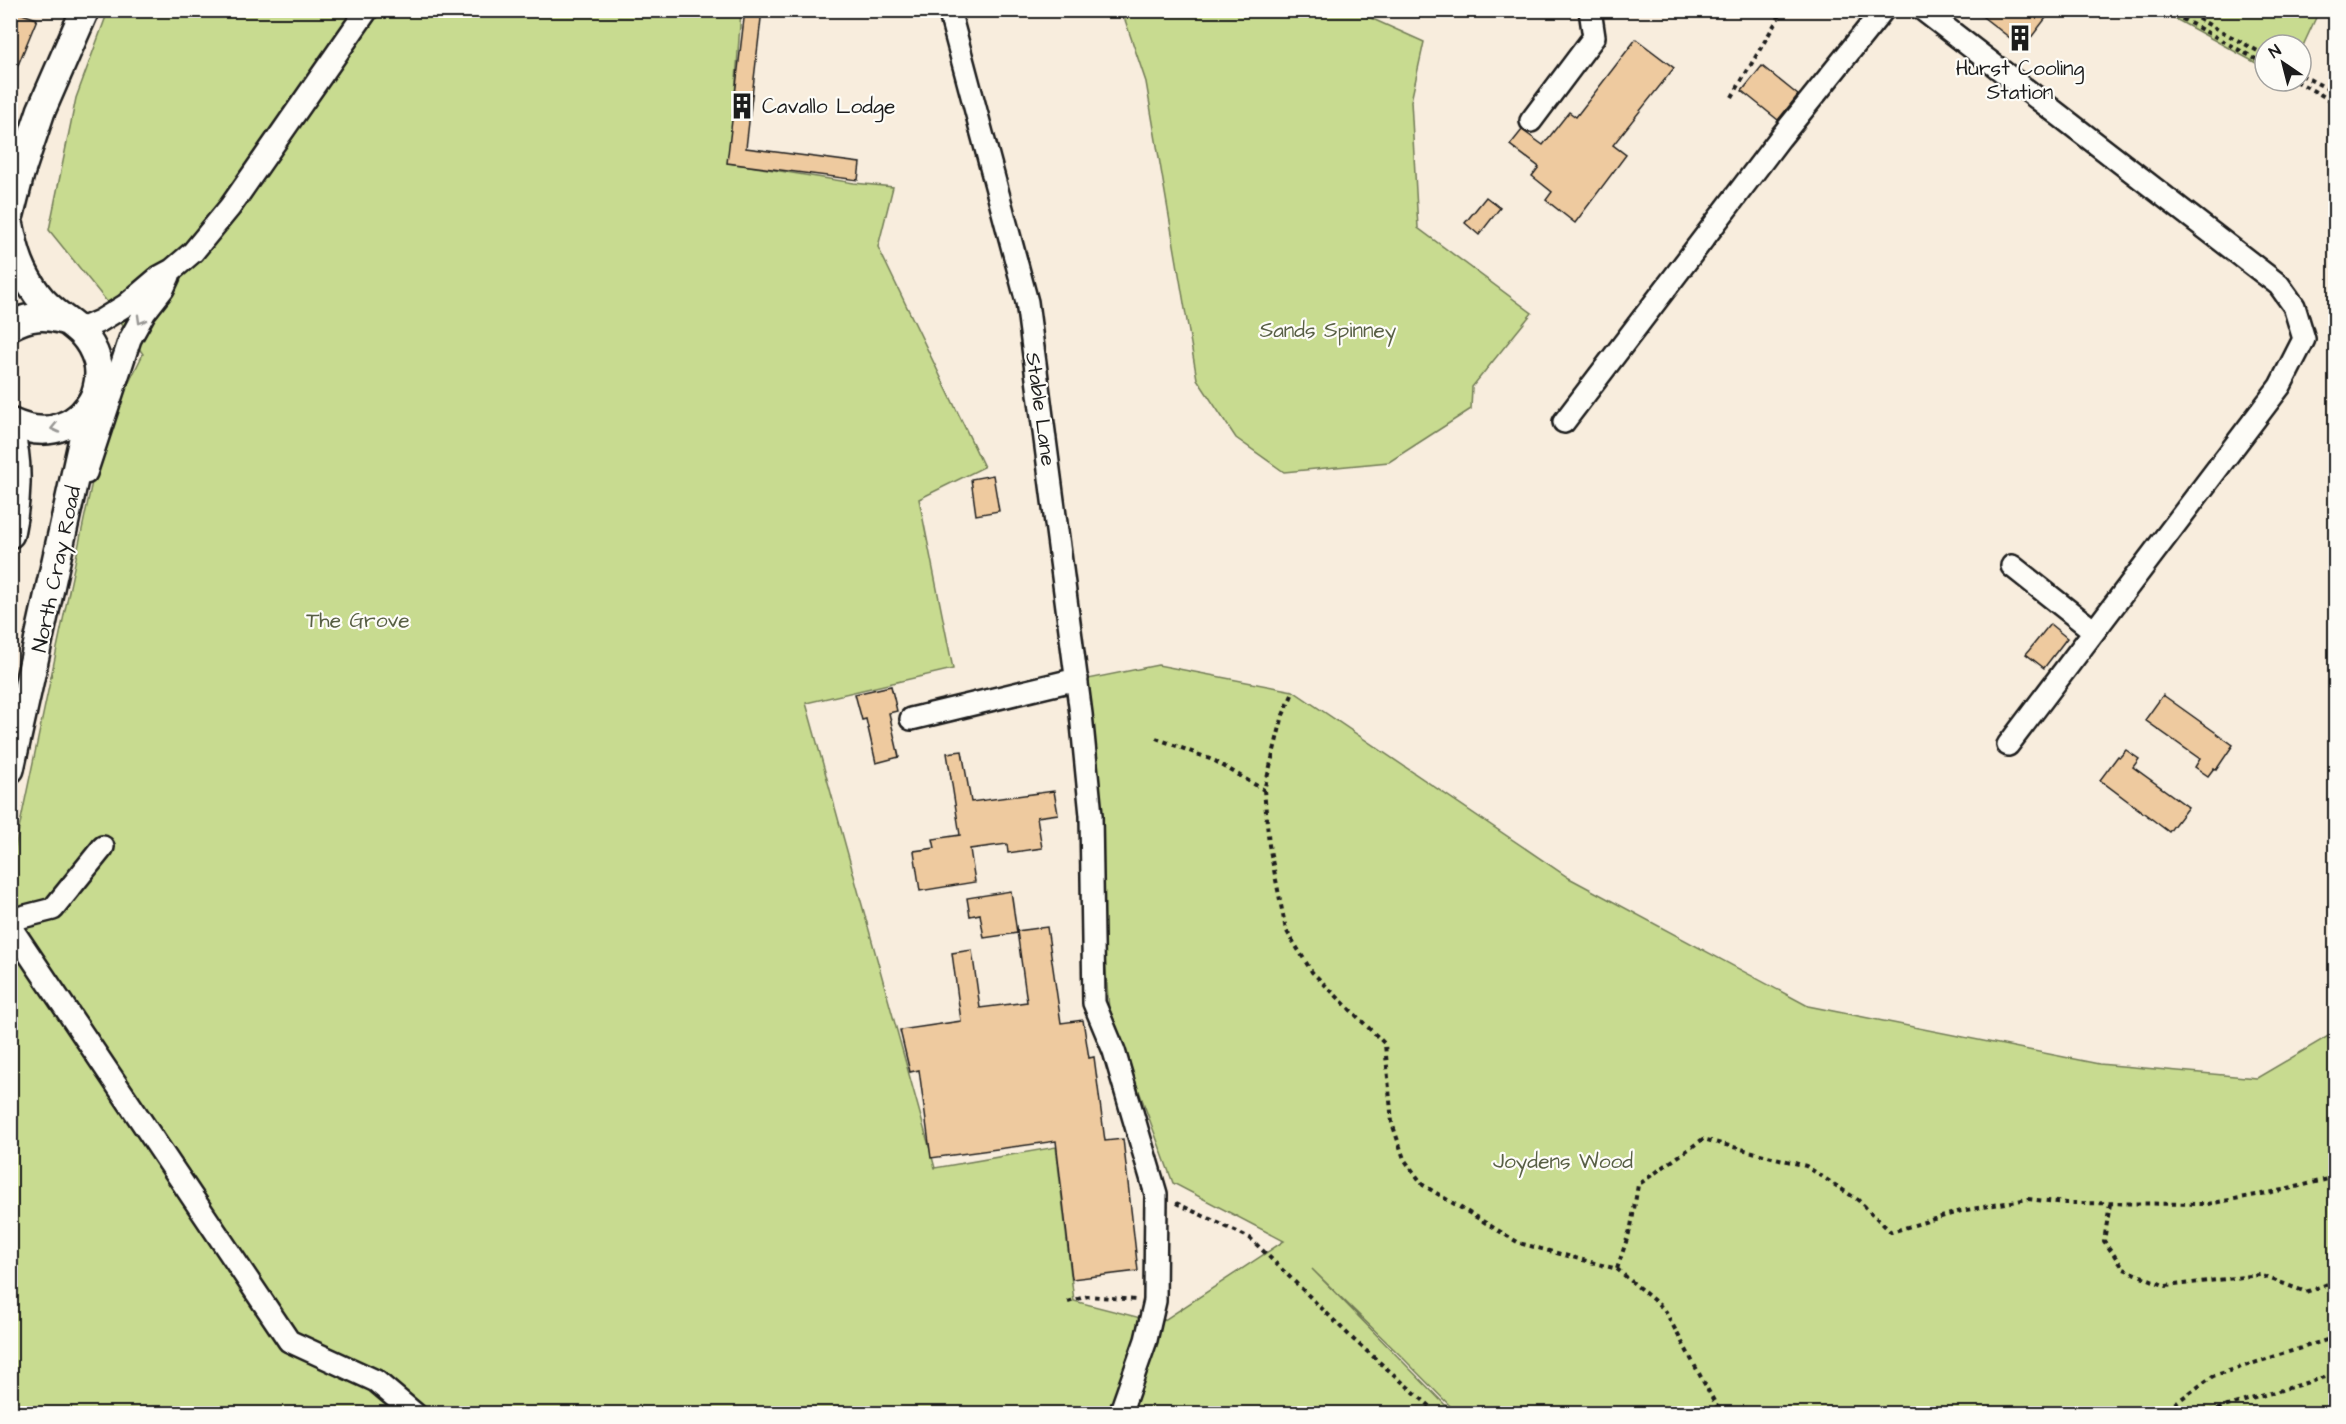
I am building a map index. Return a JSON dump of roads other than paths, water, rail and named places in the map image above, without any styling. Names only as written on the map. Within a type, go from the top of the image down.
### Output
[{"type":"main road","points":[[10,214],[20,174],[41,111],[85,10]]},
{"type":"main road","points":[[10,227],[15,254],[36,293],[48,308],[75,326]]},
{"type":"main road","points":[[10,326],[21,320],[37,316],[54,317],[75,326]]},
{"type":"main road","name":"North Cray Road","points":[[10,769],[91,403],[98,386],[99,367],[92,345],[75,326]]},
{"type":"main road","points":[[10,422],[28,429],[46,431],[64,426],[80,417],[91,403]]},
{"type":"main road","points":[[10,434],[15,467],[14,516],[10,534]]},
{"type":"street","points":[[75,326],[100,321],[126,305],[193,252],[230,207],[368,10]]},
{"type":"street","name":"Stable Lane","points":[[949,10],[1027,303],[1077,679],[1091,815],[1094,1003],[1114,1051],[1156,1194],[1155,1301],[1146,1340],[1120,1413]]},
{"type":"street","points":[[1531,121],[1594,37],[1590,10]]},
{"type":"street","points":[[1564,422],[1780,138],[1883,10]]},
{"type":"street","points":[[1923,10],[2279,285],[2294,306],[2304,339],[2280,386],[2008,745]]},
{"type":"street","points":[[65,527],[80,491],[130,339],[145,312],[163,289],[172,270]]},
{"type":"street","points":[[2012,566],[2094,631]]},
{"type":"street","points":[[911,719],[1077,679]]},
{"type":"street","points":[[10,920],[54,909],[103,847]]},
{"type":"street","points":[[10,926],[288,1341],[376,1381],[415,1413]]},
{"type":"place","name":"Hurst Cooling Station","points":[[2020,38]]},
{"type":"place","name":"Cavallo Lodge","points":[[742,106]]},
{"type":"park label","name":"Sands Spinney","points":[[1328,330]]},
{"type":"park label","name":"The Grove","points":[[358,620]]},
{"type":"park label","name":"Joydens Wood","points":[[1563,1161]]}]
